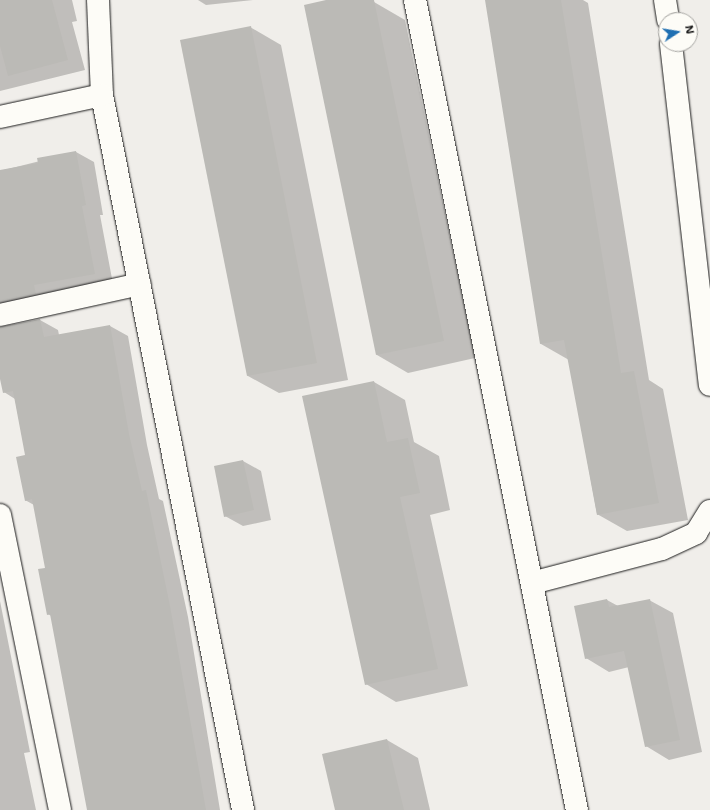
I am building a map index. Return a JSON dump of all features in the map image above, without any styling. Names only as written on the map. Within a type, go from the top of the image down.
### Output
[{"type":"street","points":[[98,0],[102,95],[243,810]]},
{"type":"street","points":[[415,0],[577,810]]},
{"type":"street","points":[[665,0],[667,12]]},
{"type":"street","points":[[671,52],[710,385]]},
{"type":"street","points":[[0,117],[102,95]]},
{"type":"street","points":[[0,315],[140,284]]},
{"type":"street","points":[[532,583],[662,549],[696,533],[710,511]]},
{"type":"street","points":[[0,515],[60,810]]},
{"type":"building","points":[[0,0],[52,0],[68,60],[8,76],[0,46]]},
{"type":"building","points":[[326,0],[374,0],[444,341],[376,355],[304,5]]},
{"type":"building","points":[[485,0],[561,0],[621,373],[634,371],[659,503],[597,515],[564,340],[540,344]]},
{"type":"building","points":[[251,26],[317,363],[247,376],[180,40]]},
{"type":"building","points":[[76,151],[86,205],[82,206],[95,274],[34,285],[36,294],[0,302],[0,170],[38,163],[37,158]]},
{"type":"building","points":[[40,319],[44,337],[110,325],[129,434],[142,491],[146,490],[170,606],[206,810],[87,810],[50,614],[47,615],[38,569],[45,568],[32,499],[25,501],[16,457],[25,455],[13,391],[3,393],[0,379],[0,327]]},
{"type":"building","points":[[374,381],[387,442],[408,438],[420,493],[400,497],[438,669],[365,685],[302,396]]},
{"type":"building","points":[[243,460],[254,510],[224,517],[214,466]]},
{"type":"building","points":[[607,599],[609,607],[650,599],[680,740],[645,747],[624,651],[585,659],[574,606]]},
{"type":"building","points":[[387,739],[404,810],[335,810],[322,754]]}]
